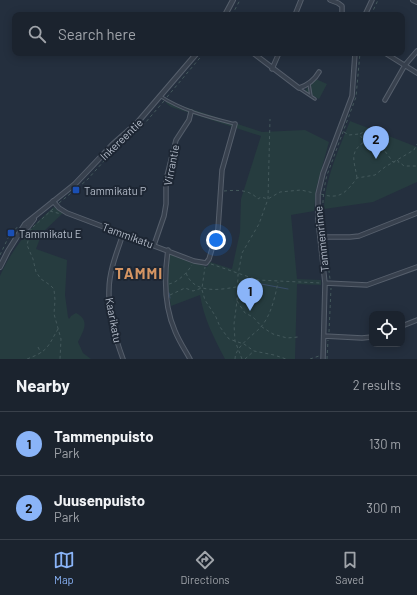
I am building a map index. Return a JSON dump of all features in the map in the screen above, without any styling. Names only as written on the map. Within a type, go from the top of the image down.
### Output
[{"type":"street","points":[[227,12],[233,0]]},
{"type":"street","points":[[296,12],[301,0]]},
{"type":"street","points":[[330,0],[342,6],[343,12]]},
{"type":"street","points":[[366,12],[372,0]]},
{"type":"street","points":[[413,0],[417,2]]},
{"type":"street","points":[[385,100],[405,65],[417,51]]},
{"type":"street","name":"Inkereentie","points":[[0,267],[18,236],[28,227],[36,216],[85,174],[113,144],[142,117],[194,56]]},
{"type":"street","points":[[257,56],[299,88],[309,84],[314,80],[319,72]]},
{"type":"street","points":[[272,68],[278,56]]},
{"type":"street","name":"Tammenrinne","points":[[323,359],[326,336],[325,283],[323,237],[317,209],[318,194],[323,173],[352,96],[355,56]]},
{"type":"street","points":[[390,56],[417,73]]},
{"type":"street","name":"Virrantie","points":[[154,244],[164,216],[166,204],[166,180],[176,140],[189,120],[191,112]]},
{"type":"street","points":[[206,263],[209,259],[218,229],[222,170],[235,124]]},
{"type":"street","name":"Tammikatu","points":[[53,201],[59,208],[67,213],[154,244],[194,261],[206,263]]},
{"type":"street","points":[[323,237],[359,236],[417,213]]},
{"type":"street","name":"Kaarikatu","points":[[123,234],[113,266],[109,289],[109,302],[113,325],[123,359]]},
{"type":"street","points":[[168,250],[165,270],[167,297],[173,325],[190,359]]},
{"type":"street","points":[[325,283],[360,286],[372,284],[417,267]]},
{"type":"street","points":[[405,325],[417,320]]},
{"type":"street","points":[[326,336],[369,337]]},
{"type":"lane","points":[[309,84],[311,96]]},
{"type":"lane","points":[[299,88],[315,99]]},
{"type":"lane","points":[[160,96],[171,104],[191,112],[235,124]]},
{"type":"path","points":[[234,12],[240,0]]},
{"type":"path","points":[[372,12],[378,0]]},
{"type":"path","points":[[328,359],[326,336],[330,284],[323,237],[323,195],[327,175],[356,97],[360,56]]},
{"type":"path","points":[[242,359],[235,341],[234,324],[237,301],[236,287],[242,253],[259,224],[268,199],[270,119]]},
{"type":"path","points":[[343,132],[349,135],[370,131]]},
{"type":"path","points":[[359,134],[369,144],[377,145],[385,150],[393,162],[399,162]]},
{"type":"path","points":[[358,178],[354,162],[354,153],[359,145],[365,141]]},
{"type":"path","points":[[220,192],[239,190],[254,194],[258,199],[261,197],[268,199],[280,192],[301,190],[333,197],[340,196],[358,178],[375,175],[393,162],[414,150],[417,144]]},
{"type":"path","points":[[397,160],[404,166],[417,166]]},
{"type":"path","points":[[32,229],[27,241],[27,246],[33,259],[36,272],[41,279],[54,289],[54,314],[61,339],[60,359]]},
{"type":"path","points":[[166,285],[176,283],[186,273],[194,261]]},
{"type":"path","points":[[286,359],[254,351],[244,344],[229,339],[220,327],[216,317],[205,300],[202,288],[206,263],[238,275],[258,280],[325,283]]},
{"type":"path","points":[[186,273],[188,278],[202,288],[215,290],[236,287]]},
{"type":"path","points":[[235,359],[235,355],[238,350],[262,326],[273,304],[278,281]]},
{"type":"path","points":[[167,297],[184,288],[194,291],[202,288]]},
{"type":"path","points":[[237,301],[245,313],[253,317],[273,334],[287,338],[298,337]]},
{"type":"path","points":[[27,359],[41,353],[46,349],[59,329]]},
{"type":"path","points":[[38,347],[41,353]]},
{"type":"path","points":[[245,359],[254,351]]},
{"type":"path","points":[[310,359],[323,354]]},
{"type":"green space","points":[[316,79],[327,84],[319,99],[305,91]]},
{"type":"green space","points":[[168,99],[173,103],[262,132],[305,130],[329,142],[316,189],[314,211],[291,215],[297,279],[321,280],[321,285],[297,284],[295,359],[225,359],[213,336],[200,295],[171,306],[168,280],[169,253],[207,267],[210,262],[232,269],[240,232],[241,199],[261,136],[171,107],[166,103]]},
{"type":"green space","points":[[350,121],[417,147],[417,182],[373,202],[324,209],[330,175]]},
{"type":"green space","points":[[55,206],[63,213],[42,233],[36,249],[67,260],[65,295],[68,317],[69,319],[76,313],[83,319],[84,329],[78,342],[83,353],[91,359],[0,359],[0,276],[10,256],[23,238],[38,221]]},
{"type":"waterway","points":[[245,281],[288,289]]},
{"type":"waterway","points":[[169,293],[170,298]]},
{"type":"place","name":"Juusenpuisto","points":[[376,159]]},
{"type":"place","name":"Tammikatu P","points":[[76,190]]},
{"type":"place","name":"Tammikatu E","points":[[11,233]]},
{"type":"place","name":"Tammenpuisto","points":[[250,311]]},
{"type":"district","name":"TAMMI","points":[[139,273]]}]
